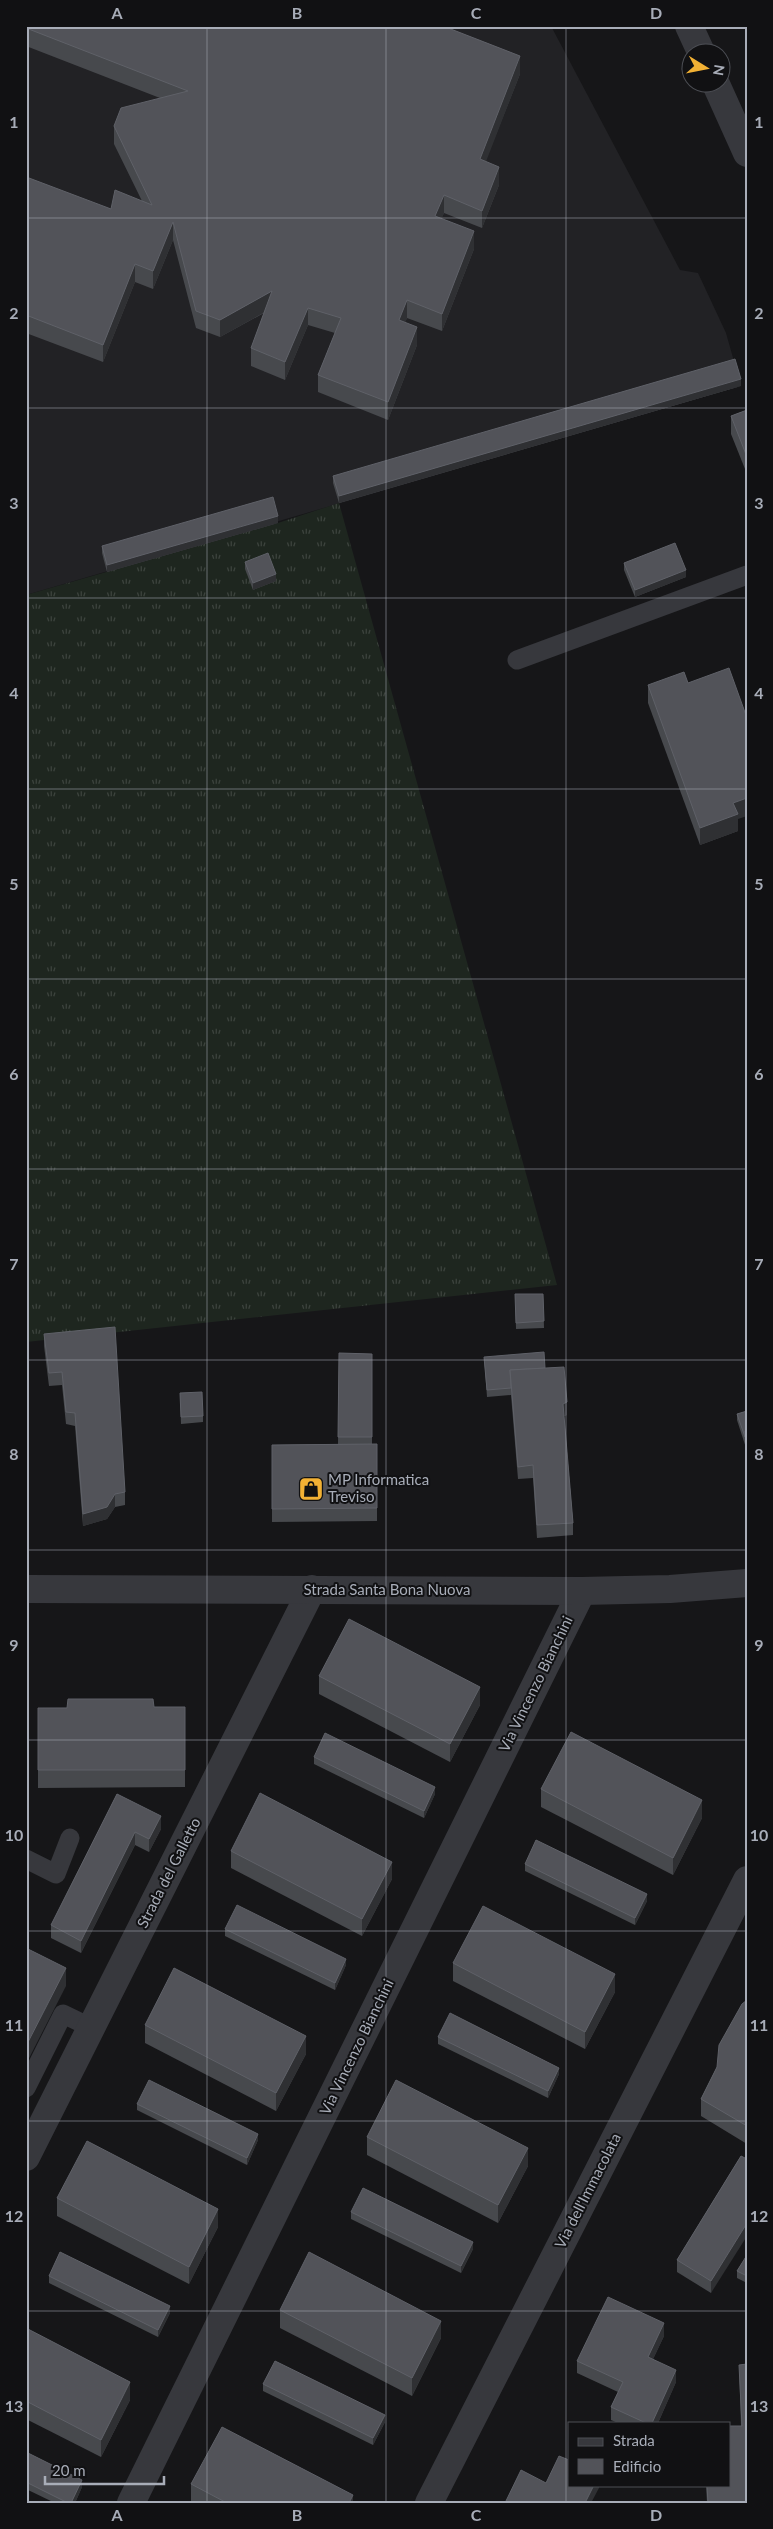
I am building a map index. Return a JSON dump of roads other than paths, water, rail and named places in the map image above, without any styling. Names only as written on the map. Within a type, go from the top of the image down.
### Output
[{"type":"street","points":[[690,26],[697,42]]},
{"type":"street","points":[[720,92],[747,153]]},
{"type":"street","name":"Strada Santa Bona Nuova","points":[[26,1589],[582,1590],[670,1589],[747,1583]]},
{"type":"street","name":"Strada del Galletto","points":[[26,2157],[312,1589]]},
{"type":"street","name":"Via Vincenzo Bianchini","points":[[131,2503],[582,1590]]},
{"type":"street","name":"Via dell'Immacolata","points":[[429,2503],[747,1880]]},
{"type":"lane","points":[[518,660],[747,575]]},
{"type":"lane","points":[[26,1859],[56,1874],[70,1838]]},
{"type":"lane","points":[[60,2090],[29,2082],[63,2014],[92,2028]]},
{"type":"place","name":"MP Informatica Treviso","points":[[311,1489]]}]
